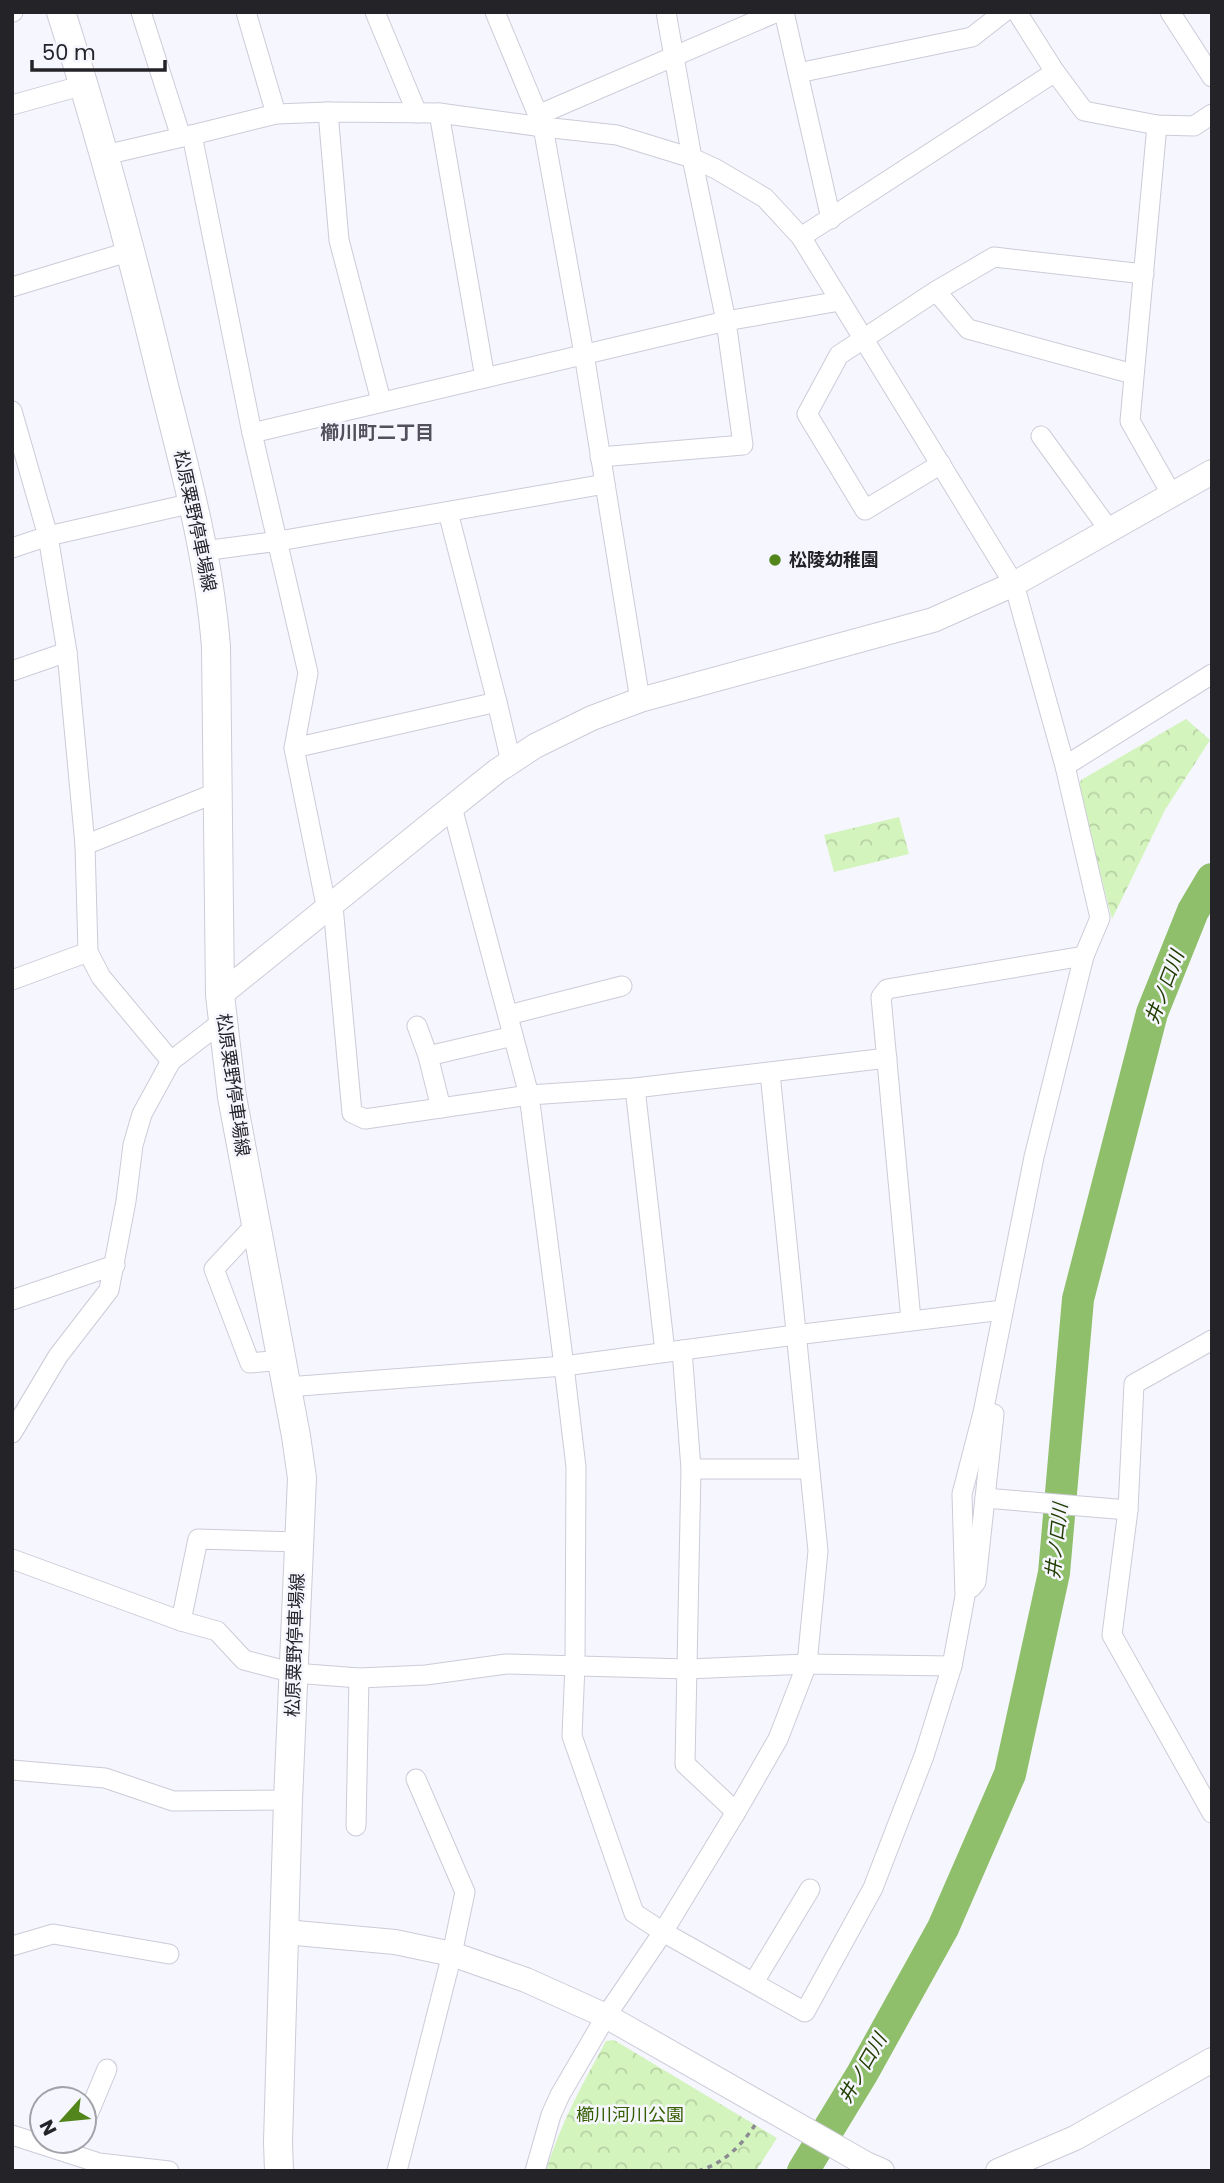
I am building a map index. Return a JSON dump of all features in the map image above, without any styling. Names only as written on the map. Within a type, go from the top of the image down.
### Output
[{"type":"main road","name":"松原粟野停車場線","points":[[61,12],[131,250],[193,503],[213,607],[216,647],[222,1008],[232,1097],[302,1478],[288,1800],[279,2171]]},
{"type":"street","points":[[141,12],[187,136],[308,673],[294,748],[330,908],[352,1113],[365,1119],[529,1095],[635,1087],[887,1058]]},
{"type":"street","points":[[246,12],[276,114]]},
{"type":"street","points":[[375,12],[417,113]]},
{"type":"street","points":[[495,12],[540,121],[584,354],[640,701]]},
{"type":"street","points":[[600,457],[743,445],[726,321],[692,158],[666,12]]},
{"type":"street","points":[[540,121],[674,57],[777,12]]},
{"type":"street","points":[[784,12],[831,219]]},
{"type":"street","points":[[798,73],[972,37],[1004,12]]},
{"type":"street","points":[[1017,12],[1055,72],[1084,111],[1157,125],[1194,126],[1212,114]]},
{"type":"street","points":[[1170,12],[1212,77]]},
{"type":"street","points":[[801,237],[1055,72]]},
{"type":"street","points":[[12,104],[84,85]]},
{"type":"street","points":[[328,112],[339,240],[381,401]]},
{"type":"street","points":[[105,155],[276,114],[439,113],[540,121],[617,135],[692,158],[716,169],[765,198],[801,237],[1014,584],[1065,766],[1100,918],[1084,956],[1034,1157],[983,1413],[962,1494],[965,1596],[952,1667],[925,1756],[873,1888],[805,2012],[634,1913],[572,1736],[576,1467],[529,1095],[452,807]]},
{"type":"street","points":[[439,113],[485,378]]},
{"type":"street","points":[[1157,125],[1130,421],[1172,495]]},
{"type":"street","points":[[12,287],[131,250]]},
{"type":"street","points":[[941,464],[866,510],[807,414],[839,355],[936,290],[994,257],[1144,274]]},
{"type":"street","points":[[936,290],[968,330],[1133,374]]},
{"type":"street","points":[[252,433],[726,321],[841,301]]},
{"type":"street","points":[[12,411],[48,536],[67,652],[85,845],[88,952],[100,977],[170,1060]]},
{"type":"street","points":[[1041,436],[1110,531]]},
{"type":"street","points":[[14,1422],[58,1356],[109,1290],[133,1145],[142,1114],[170,1060],[330,908],[452,807],[510,762],[580,723],[640,701],[933,620],[1014,584],[1212,472]]},
{"type":"street","points":[[203,551],[279,541],[605,484]]},
{"type":"street","points":[[12,548],[48,536],[193,503]]},
{"type":"street","points":[[448,512],[510,762]]},
{"type":"street","points":[[12,671],[67,652]]},
{"type":"street","points":[[1065,766],[1212,674]]},
{"type":"street","points":[[294,748],[497,702]]},
{"type":"street","points":[[85,845],[218,792]]},
{"type":"street","points":[[12,980],[88,952]]},
{"type":"street","points":[[911,1320],[881,997],[887,989],[1084,956]]},
{"type":"street","points":[[508,1015],[622,986]]},
{"type":"street","points":[[417,1026],[428,1056],[441,1108]]},
{"type":"street","points":[[428,1056],[513,1036]]},
{"type":"street","points":[[535,2171],[556,2105],[606,2016],[663,1932],[778,1739],[807,1664],[818,1551],[770,1073]]},
{"type":"street","points":[[635,1087],[691,1469],[685,1764],[736,1812]]},
{"type":"street","points":[[256,1224],[214,1269],[250,1363],[282,1360]]},
{"type":"street","points":[[12,1300],[115,1265]]},
{"type":"street","points":[[287,1387],[564,1366],[1003,1310]]},
{"type":"street","points":[[1212,1340],[1134,1384],[1119,1510],[1112,1635],[1212,1813]]},
{"type":"street","points":[[965,1596],[976,1582],[991,1498],[994,1414],[983,1413]]},
{"type":"street","points":[[691,1469],[809,1469]]},
{"type":"street","points":[[991,1498],[1119,1510]]},
{"type":"street","points":[[181,1621],[198,1539],[299,1542]]},
{"type":"street","points":[[12,1559],[181,1621],[218,1631],[244,1660],[294,1673],[359,1678],[426,1675],[506,1664],[687,1669],[807,1664],[952,1667]]},
{"type":"street","points":[[356,1826],[359,1678]]},
{"type":"street","points":[[12,1770],[105,1778],[173,1801],[288,1800]]},
{"type":"street","points":[[397,2171],[465,1892],[415,1779]]},
{"type":"street","points":[[754,1982],[810,1889]]},
{"type":"street","points":[[285,1932],[395,1942],[452,1954],[526,1980],[606,2016],[764,2119],[874,2167]]},
{"type":"street","points":[[12,1945],[53,1934],[169,1954]]},
{"type":"street","points":[[998,2171],[1075,2138],[1212,2060]]},
{"type":"street","points":[[98,2091],[107,2069]]},
{"type":"street","points":[[86,2155],[99,2163],[169,2171]]},
{"type":"path","points":[[698,2171],[712,2166],[728,2155],[764,2119]]},
{"type":"green space","points":[[1186,719],[1210,740],[1165,810],[1112,919],[1078,788],[1081,780]]},
{"type":"green space","points":[[899,817],[909,854],[834,872],[824,835]]},
{"type":"green space","name":"櫛川河川公園","points":[[614,2040],[777,2138],[756,2171],[546,2171],[565,2120],[581,2088],[606,2041]]},
{"type":"waterway","name":"井ノ口川","points":[[803,2171],[862,2074],[943,1928],[1010,1774],[1054,1573],[1078,1299],[1152,1013],[1193,911],[1212,879]]},
{"type":"place","name":"松陵幼稚園","points":[[775,560]]},
{"type":"district","name":"櫛川町二丁目","points":[[377,432]]}]
